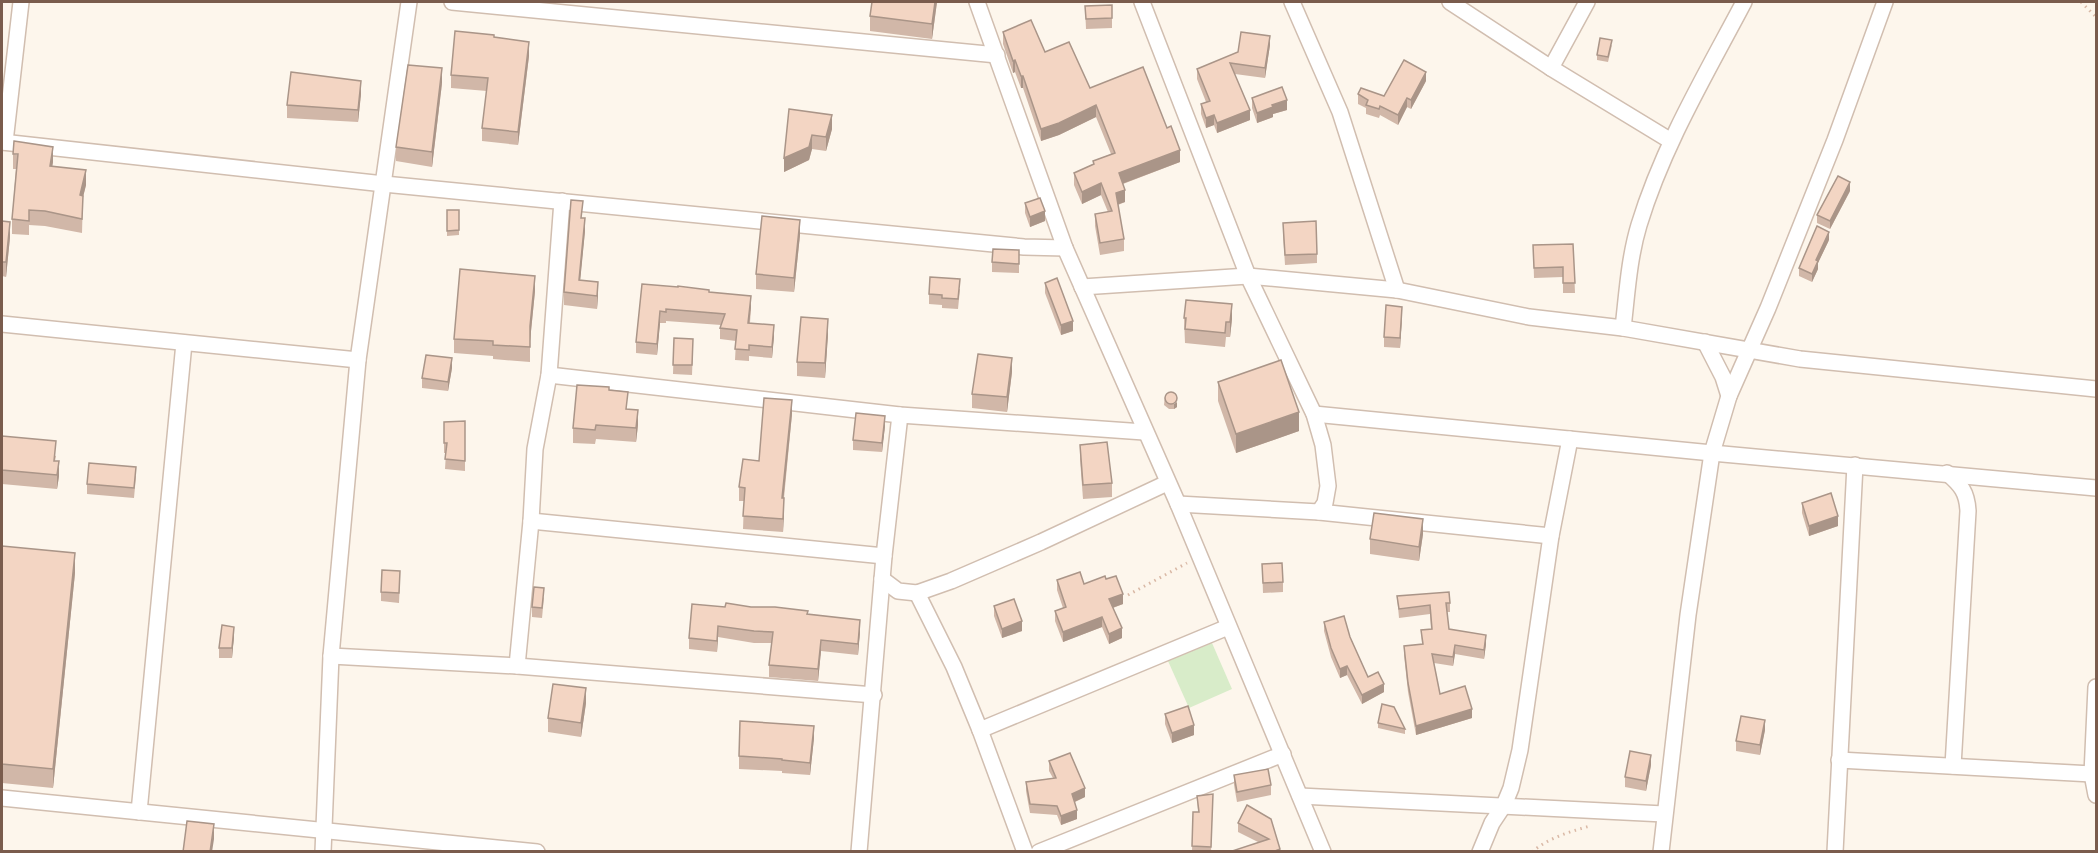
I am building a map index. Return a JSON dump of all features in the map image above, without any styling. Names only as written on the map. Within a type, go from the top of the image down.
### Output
[{"type":"street","points":[[21,2],[3,142],[562,201],[1024,247],[1065,248]]},
{"type":"street","points":[[323,852],[331,656],[358,360],[409,2]]},
{"type":"street","points":[[452,2],[997,55]]},
{"type":"street","points":[[976,2],[1065,248],[1144,432],[1178,504],[1323,852]]},
{"type":"street","points":[[1142,2],[1248,276],[1314,414],[1323,445],[1328,486],[1325,503],[1319,512]]},
{"type":"street","points":[[1292,2],[1340,112],[1397,290]]},
{"type":"street","points":[[1450,2],[1551,68],[1671,141]]},
{"type":"street","points":[[1551,68],[1587,2]]},
{"type":"street","points":[[1623,328],[1630,267],[1639,225],[1671,141],[1744,2]]},
{"type":"street","points":[[1661,852],[1688,615],[1712,453],[1728,396],[1835,141],[1885,2]]},
{"type":"street","points":[[517,666],[531,521],[535,449],[549,375],[562,201]]},
{"type":"street","points":[[1082,287],[1248,276],[1397,290],[1529,317],[1623,328],[1800,359],[2097,389]]},
{"type":"street","points":[[2,324],[358,360]]},
{"type":"street","points":[[1705,342],[1723,377],[1728,396]]},
{"type":"street","points":[[139,812],[184,343]]},
{"type":"street","points":[[549,375],[900,415],[1144,432]]},
{"type":"street","points":[[1314,414],[2097,488]]},
{"type":"street","points":[[859,852],[884,556],[900,415]]},
{"type":"street","points":[[1480,852],[1492,823],[1504,805],[1511,788],[1520,750],[1551,536],[1570,439]]},
{"type":"street","points":[[1835,852],[1855,465]]},
{"type":"street","points":[[1947,473],[1964,488],[1968,498],[1953,766]]},
{"type":"street","points":[[882,579],[898,591],[917,593],[951,581],[1041,542],[1167,483]]},
{"type":"street","points":[[1178,504],[1319,512],[1551,536]]},
{"type":"street","points":[[531,521],[884,556]]},
{"type":"street","points":[[917,593],[954,667],[980,730],[1024,852]]},
{"type":"street","points":[[980,730],[1228,627]]},
{"type":"street","points":[[331,656],[517,666],[874,695]]},
{"type":"street","points":[[2097,687],[2092,774],[2097,795]]},
{"type":"street","points":[[1039,852],[1283,754]]},
{"type":"street","points":[[1839,760],[2092,774]]},
{"type":"street","points":[[1300,796],[1664,814]]},
{"type":"street","points":[[2,798],[537,852]]},
{"type":"path","points":[[2081,2],[2097,17]]},
{"type":"path","points":[[1128,595],[1200,556]]},
{"type":"path","points":[[1532,852],[1540,844],[1621,813]]},
{"type":"green space","points":[[1212,643],[1232,689],[1189,708],[1168,661]]},
{"type":"building","points":[[872,2],[935,2],[932,24],[870,16]]},
{"type":"building","points":[[1112,5],[1112,18],[1086,19],[1085,6]]},
{"type":"building","points":[[1031,20],[1045,52],[1069,42],[1090,88],[1143,67],[1167,128],[1171,126],[1180,150],[1119,173],[1125,190],[1116,193],[1124,239],[1100,243],[1095,214],[1112,211],[1101,183],[1082,192],[1074,173],[1094,164],[1093,161],[1115,153],[1096,105],[1041,129],[1023,76],[1015,60],[1013,61],[1003,32]]},
{"type":"building","points":[[455,31],[529,42],[518,132],[482,128],[488,78],[451,75]]},
{"type":"building","points":[[1241,32],[1270,36],[1265,68],[1230,63],[1250,110],[1217,123],[1214,115],[1206,118],[1201,104],[1210,101],[1197,69],[1238,52]]},
{"type":"building","points":[[1600,38],[1612,40],[1608,57],[1597,55]]},
{"type":"building","points":[[1404,60],[1426,72],[1411,100],[1407,98],[1398,115],[1380,106],[1379,109],[1366,105],[1368,100],[1358,94],[1361,88],[1384,96]]},
{"type":"building","points":[[408,65],[442,68],[432,152],[396,147]]},
{"type":"building","points":[[291,72],[361,81],[358,110],[287,105]]},
{"type":"building","points":[[1282,87],[1287,100],[1257,113],[1252,98]]},
{"type":"building","points":[[789,109],[832,115],[826,137],[812,135],[809,147],[784,158]]},
{"type":"building","points":[[14,141],[53,147],[50,166],[86,170],[80,195],[83,196],[82,219],[29,210],[29,221],[12,219],[18,154],[13,154]]},
{"type":"building","points":[[1838,176],[1850,182],[1830,221],[1817,215]]},
{"type":"building","points":[[1040,198],[1045,211],[1030,217],[1025,203]]},
{"type":"building","points":[[571,200],[583,201],[581,218],[585,218],[579,280],[598,282],[597,296],[564,292]]},
{"type":"building","points":[[447,210],[459,210],[459,230],[447,231]]},
{"type":"building","points":[[762,216],[800,220],[794,278],[756,274]]},
{"type":"building","points":[[2,221],[10,222],[6,262],[2,262]]},
{"type":"building","points":[[1316,221],[1317,254],[1285,255],[1283,223]]},
{"type":"building","points":[[1817,226],[1829,232],[1812,274],[1799,268]]},
{"type":"building","points":[[1573,244],[1575,283],[1563,283],[1563,267],[1534,268],[1533,245]]},
{"type":"building","points":[[993,249],[1019,250],[1019,264],[992,262]]},
{"type":"building","points":[[460,269],[535,276],[530,347],[493,345],[493,341],[454,339]]},
{"type":"building","points":[[930,277],[960,279],[958,299],[929,294]]},
{"type":"building","points":[[1057,278],[1073,321],[1061,325],[1045,283]]},
{"type":"building","points":[[642,284],[678,286],[751,296],[748,323],[774,325],[772,347],[749,345],[749,350],[735,349],[737,330],[720,328],[725,314],[666,309],[666,312],[660,311],[657,344],[636,342]]},
{"type":"building","points":[[1186,300],[1232,304],[1230,322],[1226,322],[1225,333],[1185,329]]},
{"type":"building","points":[[1386,305],[1402,307],[1400,338],[1384,337]]},
{"type":"building","points":[[801,317],[828,319],[825,363],[797,362]]},
{"type":"building","points":[[674,338],[693,339],[692,365],[673,365]]},
{"type":"building","points":[[978,354],[1012,358],[1007,397],[972,394]]},
{"type":"building","points":[[426,355],[452,358],[448,382],[422,378]]},
{"type":"building","points":[[1281,360],[1299,412],[1236,434],[1218,382]]},
{"type":"building","points":[[577,385],[609,387],[609,390],[628,392],[626,409],[638,410],[636,428],[596,425],[595,430],[573,428]]},
{"type":"building","points":[[1173,392],[1176,393],[1176,403],[1169,404],[1166,403],[1165,396],[1166,393]]},
{"type":"building","points":[[764,398],[792,400],[782,498],[784,498],[783,519],[743,516],[745,488],[739,487],[743,459],[759,461]]},
{"type":"building","points":[[856,413],[885,416],[882,443],[853,440]]},
{"type":"building","points":[[465,421],[465,461],[445,459],[447,443],[444,443],[444,422]]},
{"type":"building","points":[[2,436],[56,441],[54,461],[59,461],[57,475],[2,470]]},
{"type":"building","points":[[1107,442],[1112,483],[1083,485],[1080,445]]},
{"type":"building","points":[[89,463],[136,467],[134,488],[87,484]]},
{"type":"building","points":[[1831,493],[1838,516],[1809,526],[1802,503]]},
{"type":"building","points":[[1374,513],[1423,519],[1419,547],[1370,539]]},
{"type":"building","points":[[2,546],[75,553],[53,769],[2,764]]},
{"type":"building","points":[[1282,563],[1283,582],[1263,583],[1262,564]]},
{"type":"building","points":[[382,570],[400,571],[399,593],[381,592]]},
{"type":"building","points":[[1080,572],[1084,584],[1105,576],[1106,579],[1116,576],[1123,594],[1109,599],[1122,628],[1109,634],[1102,617],[1063,632],[1055,611],[1066,607],[1057,580]]},
{"type":"building","points":[[534,587],[544,588],[542,608],[532,607]]},
{"type":"building","points":[[1449,592],[1450,603],[1446,603],[1449,629],[1486,635],[1484,650],[1455,645],[1453,657],[1432,654],[1440,694],[1465,686],[1472,709],[1416,726],[1404,646],[1423,644],[1421,630],[1432,629],[1430,605],[1399,609],[1397,596]]},
{"type":"building","points":[[1014,599],[1022,621],[1002,629],[994,606]]},
{"type":"building","points":[[726,603],[808,611],[807,614],[860,620],[858,644],[821,640],[818,669],[769,665],[773,632],[718,626],[717,641],[689,638],[692,604],[725,607]]},
{"type":"building","points":[[1344,616],[1350,637],[1368,677],[1378,672],[1384,684],[1362,695],[1347,666],[1340,669],[1324,622]]},
{"type":"building","points":[[222,625],[234,627],[232,648],[219,648]]},
{"type":"building","points":[[553,684],[586,688],[581,723],[548,718]]},
{"type":"building","points":[[1382,704],[1394,707],[1405,729],[1378,723]]},
{"type":"building","points":[[1188,706],[1194,725],[1172,733],[1165,714]]},
{"type":"building","points":[[1741,716],[1765,720],[1760,745],[1736,741]]},
{"type":"building","points":[[740,721],[814,726],[810,763],[739,756]]},
{"type":"building","points":[[1630,751],[1651,755],[1646,781],[1625,777]]},
{"type":"building","points":[[1070,753],[1085,788],[1072,794],[1077,810],[1061,816],[1057,806],[1030,804],[1026,782],[1056,778],[1049,761]]},
{"type":"building","points":[[1268,769],[1271,785],[1237,792],[1234,775]]},
{"type":"building","points":[[1213,794],[1211,847],[1192,846],[1193,812],[1199,812],[1197,796]]},
{"type":"building","points":[[1247,805],[1271,819],[1280,849],[1275,852],[1232,851],[1269,839],[1238,823]]},
{"type":"building","points":[[187,821],[214,824],[210,852],[183,852]]}]
